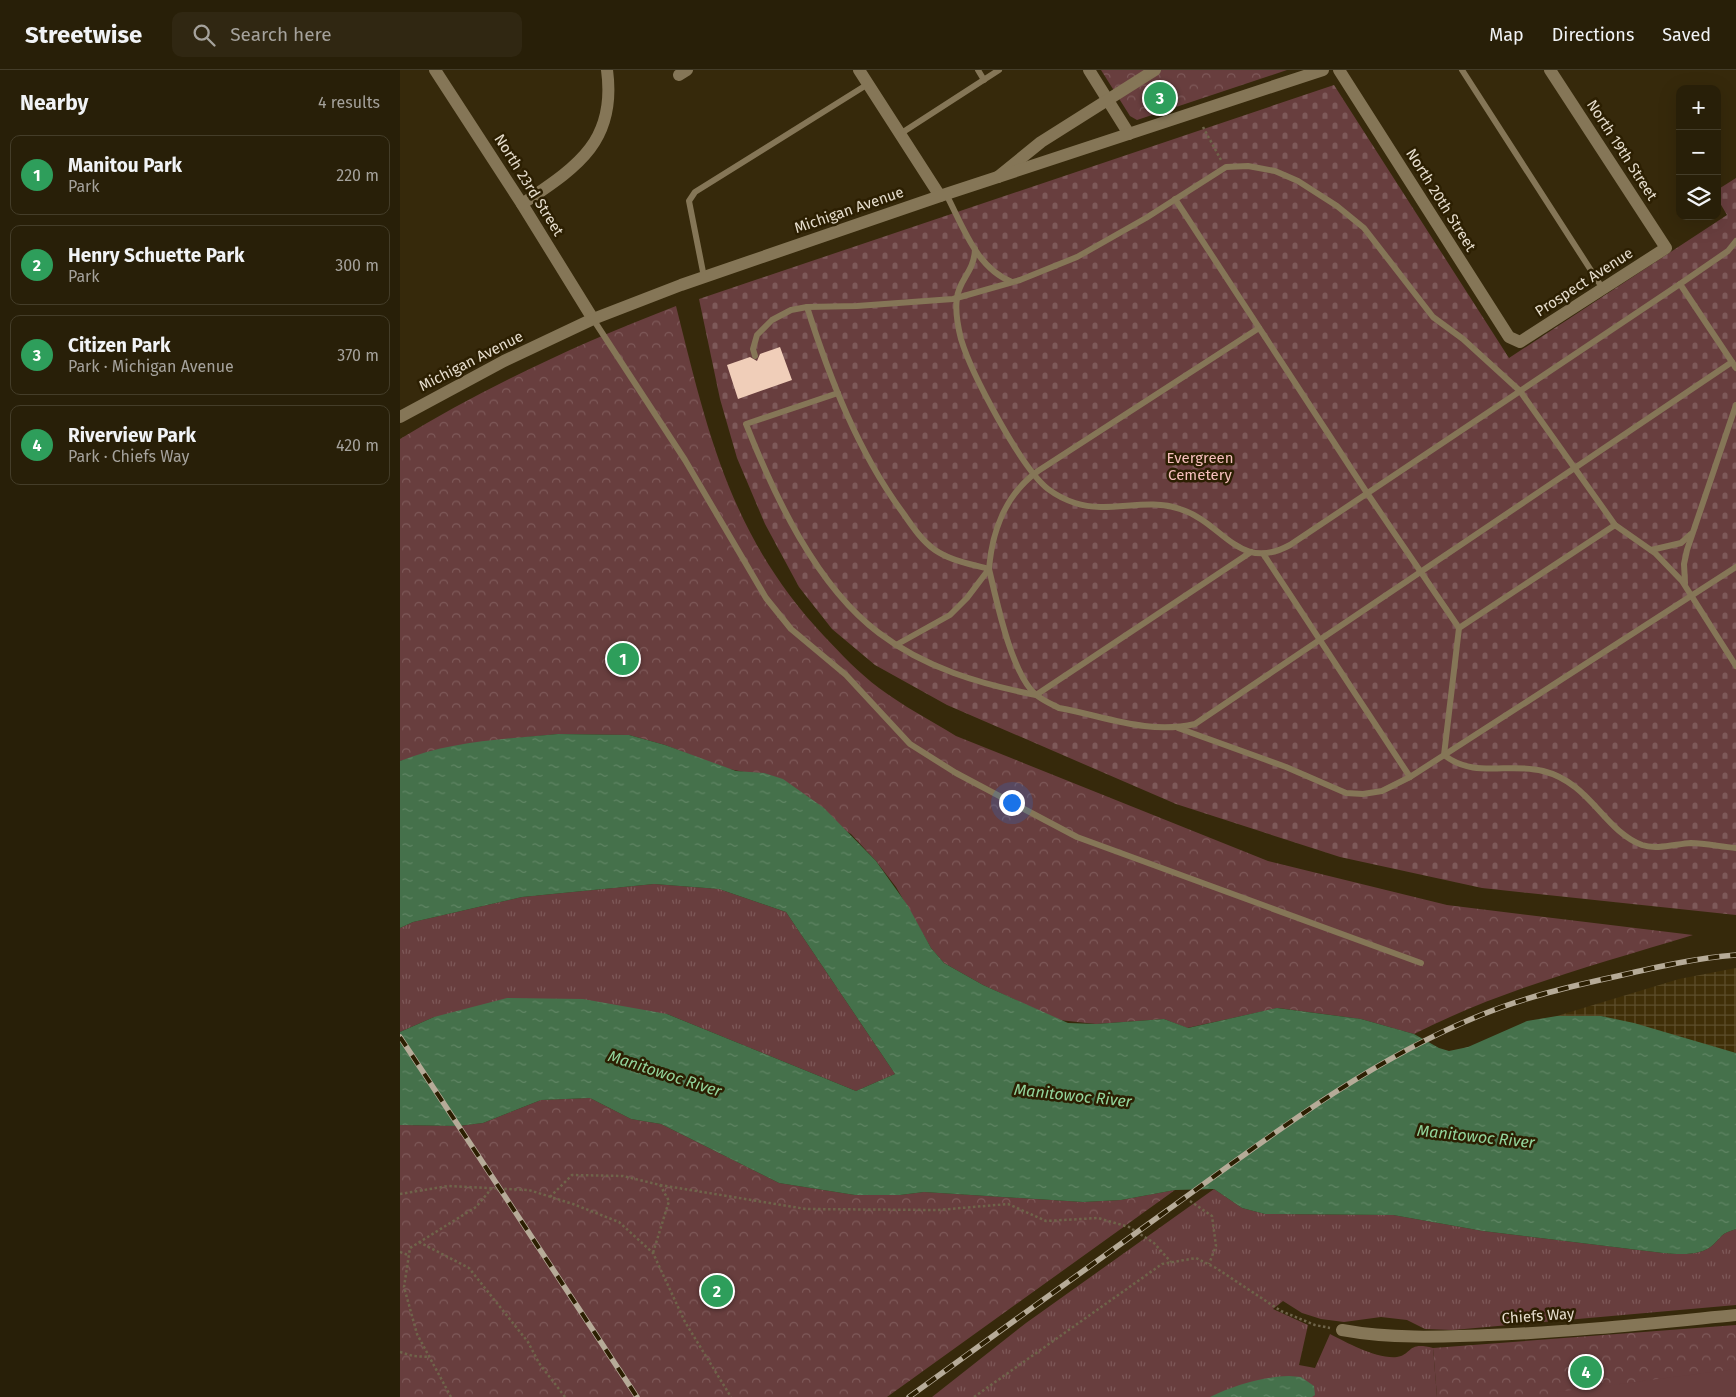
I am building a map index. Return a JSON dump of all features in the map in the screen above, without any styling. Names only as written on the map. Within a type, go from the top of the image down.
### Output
[{"type":"street","name":"North 23rd Street","points":[[435,70],[522,204],[593,319]]},
{"type":"street","points":[[522,204],[571,171],[593,146],[607,115],[607,70]]},
{"type":"street","points":[[859,70],[900,134],[943,195]]},
{"type":"street","points":[[1089,70],[1129,134]]},
{"type":"street","points":[[998,177],[1041,142],[1155,70]]},
{"type":"street","name":"Michigan Avenue","points":[[400,418],[475,375],[593,319],[704,277],[943,195],[1323,70]]},
{"type":"street","name":"North 20th Street","points":[[1339,70],[1509,338],[1520,342]]},
{"type":"street","name":"North 19th Street","points":[[1550,70],[1666,248]]},
{"type":"street","name":"Prospect Avenue","points":[[1520,342],[1666,248]]},
{"type":"street","name":"Chiefs Way","points":[[1342,1330],[1376,1336],[1445,1338],[1524,1334],[1736,1315]]},
{"type":"lane","points":[[978,70],[984,80]]},
{"type":"lane","points":[[900,134],[999,70]]},
{"type":"lane","points":[[1462,70],[1603,289]]},
{"type":"lane","points":[[704,277],[689,201],[695,192],[868,84]]},
{"type":"lane","points":[[755,356],[754,342],[764,326],[781,314],[807,307],[857,306],[957,298],[1012,282],[1077,257],[1226,167],[1248,166],[1275,171],[1298,181],[1337,206],[1364,228],[1433,317],[1463,339],[1520,391],[1614,525],[1651,550],[1685,585],[1736,666]]},
{"type":"lane","points":[[943,195],[975,249],[991,270],[1001,278],[1012,282]]},
{"type":"lane","points":[[1175,199],[1367,493],[1459,628],[1444,755]]},
{"type":"lane","points":[[975,249],[972,269],[957,298],[958,324],[965,349],[1012,444],[1034,474],[1048,488],[1060,496],[1086,506],[1160,505],[1180,509],[1251,552],[1264,555],[1290,545],[1680,284],[1728,251],[1736,242]]},
{"type":"lane","points":[[838,393],[746,424],[773,484],[808,549],[825,576],[861,617],[896,645],[927,662],[957,675],[990,686],[1036,695],[1059,708],[1150,728],[1178,728],[1194,724],[1211,714],[1420,570],[1573,468],[1734,365],[1680,284]]},
{"type":"lane","points":[[807,307],[838,393],[892,499],[922,538],[946,557],[989,569]]},
{"type":"lane","points":[[593,319],[685,460],[766,598],[791,629],[846,675],[910,744],[956,773],[1077,837],[1421,963]]},
{"type":"lane","points":[[1036,695],[1018,668],[989,569],[993,541],[1004,511],[1019,486],[1034,474],[1259,328]]},
{"type":"lane","points":[[1685,585],[1684,564],[1693,531],[1736,405]]},
{"type":"lane","points":[[1459,628],[1614,525]]},
{"type":"lane","points":[[1651,550],[1681,543],[1693,531]]},
{"type":"lane","points":[[1036,695],[1251,552]]},
{"type":"lane","points":[[1264,555],[1410,777]]},
{"type":"lane","points":[[1178,728],[1286,767],[1346,793],[1382,791],[1410,777],[1736,567]]},
{"type":"lane","points":[[896,645],[954,611],[989,569]]},
{"type":"lane","points":[[1444,755],[1457,765],[1467,768],[1527,769],[1543,771],[1558,777],[1583,792],[1622,832],[1643,845],[1691,843],[1736,848]]},
{"type":"path","points":[[1202,127],[1226,167]]},
{"type":"path","points":[[550,1197],[572,1175],[623,1176],[660,1185],[806,1209],[938,1210],[1008,1204],[1046,1221],[1098,1218],[1138,1232],[1154,1243],[1172,1262]]},
{"type":"path","points":[[653,1253],[669,1201],[660,1185]]},
{"type":"path","points":[[400,1194],[448,1186],[529,1190],[619,1222],[653,1253],[685,1322],[731,1397]]},
{"type":"path","points":[[451,1397],[417,1334],[404,1287],[410,1248],[476,1206],[492,1188]]},
{"type":"path","points":[[1190,1201],[1212,1216],[1216,1246],[1209,1265]]},
{"type":"path","points":[[419,1242],[469,1268],[528,1342],[539,1363],[565,1397]]},
{"type":"path","points":[[400,1252],[409,1255]]},
{"type":"path","points":[[974,1397],[1162,1264],[1172,1262],[1196,1258],[1281,1311],[1316,1325],[1342,1330]]},
{"type":"path","points":[[400,1352],[413,1356],[429,1357]]},
{"type":"shaded area","points":[[1736,968],[1736,1053],[1601,1016],[1557,1016],[1679,979]]},
{"type":"green space","points":[[1101,70],[1287,70],[1137,120],[1130,116]]},
{"type":"green space","name":"Evergreen Cemetery","points":[[1334,85],[1509,358],[1721,220],[1727,215],[1721,205],[1721,187],[1736,178],[1736,915],[1482,888],[1340,857],[1176,804],[947,705],[875,665],[832,629],[799,587],[765,524],[737,458],[720,399],[699,299]]},
{"type":"green space","points":[[676,306],[712,441],[727,482],[745,522],[766,561],[792,599],[837,650],[857,670],[888,695],[907,707],[956,736],[1268,861],[1447,905],[1693,935],[1586,967],[1516,991],[1448,1018],[1414,1034],[1361,1019],[1278,1008],[1187,1028],[1164,1019],[1096,1024],[1059,1020],[983,985],[944,963],[931,948],[896,887],[876,861],[851,834],[749,773],[724,768],[665,745],[629,735],[558,734],[508,739],[467,744],[400,761],[400,439],[466,401],[535,366]]},
{"type":"green space","points":[[654,884],[719,889],[786,912],[895,1074],[856,1091],[667,1014],[434,1017],[400,1032],[400,928],[413,922],[522,897]]},
{"type":"green space","points":[[590,1098],[631,1119],[661,1124],[779,1183],[855,1195],[900,1195],[924,1192],[1083,1202],[1121,1200],[1175,1190],[887,1397],[400,1397],[400,1125],[459,1126],[483,1123],[541,1100]]},
{"type":"green space","points":[[1214,1189],[1242,1208],[1265,1214],[1393,1215],[1483,1231],[1675,1254],[1703,1251],[1714,1244],[1725,1233],[1736,1229],[1736,1305],[1453,1330],[1425,1329],[1407,1320],[1381,1317],[1344,1322],[1321,1319],[1302,1313],[1283,1301],[1273,1309],[1308,1325],[1299,1365],[1315,1368],[1330,1334],[1362,1350],[1380,1356],[1397,1357],[1419,1346],[1433,1348],[1437,1397],[932,1397],[1026,1323]]},
{"type":"green space","points":[[1736,1325],[1736,1397],[1437,1397],[1433,1348]]},
{"type":"green space","points":[[1736,1369],[1736,1397],[1558,1397],[1557,1392]]},
{"type":"water","name":"Manitowoc River","points":[[558,734],[629,735],[665,745],[736,771],[764,773],[783,779],[824,808],[876,861],[908,906],[931,948],[944,963],[983,985],[1068,1023],[1096,1024],[1164,1019],[1188,1028],[1277,1008],[1361,1019],[1414,1034],[1439,1048],[1449,1051],[1468,1047],[1527,1021],[1557,1016],[1601,1016],[1634,1023],[1736,1053],[1736,1229],[1725,1233],[1714,1244],[1703,1251],[1675,1254],[1483,1231],[1393,1215],[1265,1214],[1242,1208],[1214,1189],[1175,1190],[1121,1200],[1083,1202],[924,1192],[900,1195],[855,1195],[779,1183],[661,1124],[631,1119],[590,1098],[541,1100],[483,1123],[458,1126],[400,1125],[400,1032],[434,1017],[507,998],[583,999],[667,1014],[856,1091],[895,1074],[786,912],[719,889],[654,884],[522,897],[413,922],[400,928],[400,761],[419,754],[458,745],[498,739]]},
{"type":"water","points":[[1289,1376],[1301,1377],[1314,1386],[1315,1395],[1312,1397],[1210,1397],[1248,1382]]},
{"type":"building","points":[[780,347],[792,380],[738,399],[727,365],[750,357],[757,361],[760,354]]},
{"type":"railway","points":[[909,1397],[1278,1130],[1356,1079],[1397,1055],[1481,1015],[1532,997],[1662,966],[1736,955]]},
{"type":"railway","points":[[400,1037],[637,1397]]},
{"type":"place","name":"Citizen Park","points":[[1160,98]]},
{"type":"place","name":"Manitou Park","points":[[623,659]]},
{"type":"place","name":"Henry Schuette Park","points":[[717,1291]]},
{"type":"place","name":"Riverview Park","points":[[1586,1372]]}]
